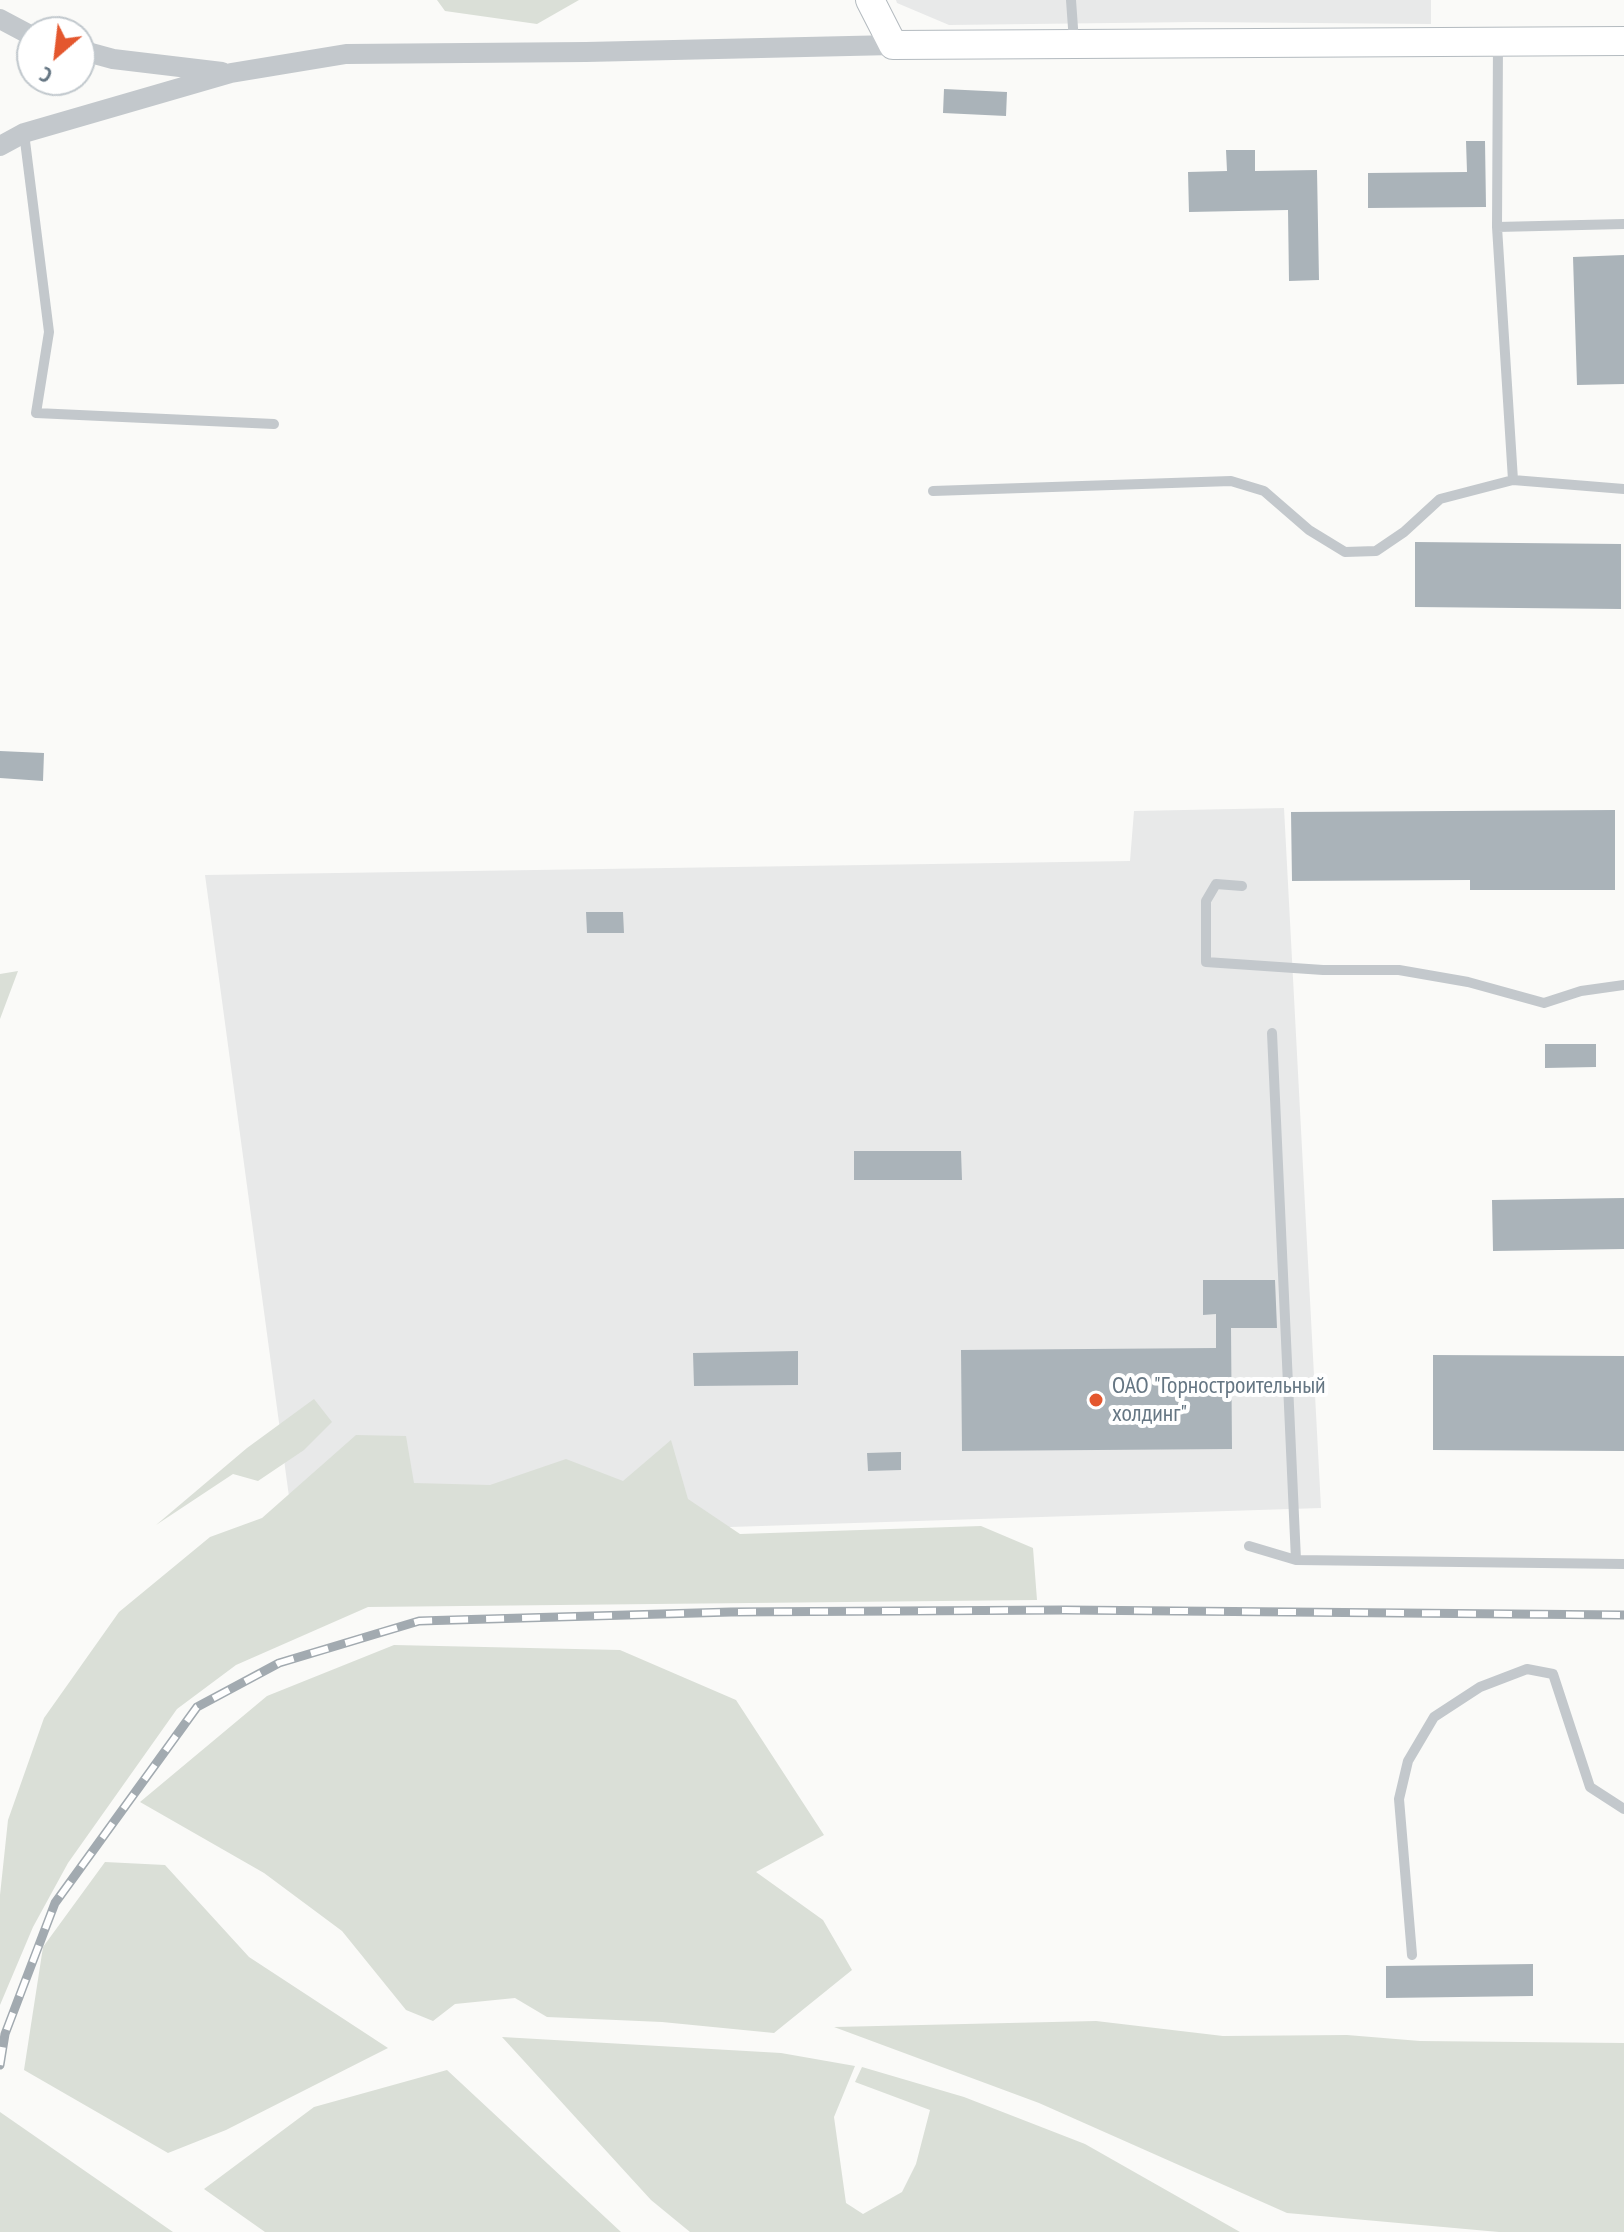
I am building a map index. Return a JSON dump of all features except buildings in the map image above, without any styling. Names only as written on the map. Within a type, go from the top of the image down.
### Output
[{"type":"street","points":[[870,0],[893,45]]},
{"type":"street","points":[[0,146],[24,133],[231,73],[346,54],[893,45],[1624,41]]},
{"type":"street","points":[[96,54],[231,73]]},
{"type":"lane","points":[[1071,0],[1074,44]]},
{"type":"lane","points":[[1498,43],[1497,227],[1513,480]]},
{"type":"lane","points":[[24,133],[49,332],[36,413],[274,424]]},
{"type":"lane","points":[[1497,227],[1624,224]]},
{"type":"lane","points":[[933,491],[1231,481],[1264,491],[1309,530],[1345,552],[1376,551],[1404,532],[1440,499],[1513,480],[1624,489]]},
{"type":"lane","points":[[1242,886],[1216,884],[1206,901],[1206,962],[1323,970],[1399,970],[1468,982],[1544,1003],[1581,991],[1624,985]]},
{"type":"lane","points":[[1272,1033],[1296,1560]]},
{"type":"lane","points":[[1249,1546],[1296,1560],[1624,1564]]},
{"type":"lane","points":[[1412,1955],[1399,1799],[1408,1761],[1434,1717],[1480,1687],[1527,1669],[1553,1674],[1590,1787],[1624,1809]]},
{"type":"shaded area","points":[[437,0],[579,0],[537,24],[445,11]]},
{"type":"shaded area","points":[[896,0],[1431,0],[1431,24],[1195,22],[949,25]]},
{"type":"shaded area","points":[[1284,808],[1321,1508],[295,1541],[205,875],[1130,861],[1134,811]]},
{"type":"shaded area","points":[[18,971],[0,1019],[0,974]]},
{"type":"shaded area","points":[[314,1399],[332,1422],[304,1450],[258,1481],[233,1474],[156,1525],[247,1448]]},
{"type":"shaded area","points":[[356,1435],[406,1436],[414,1483],[490,1485],[566,1459],[623,1481],[671,1440],[688,1499],[740,1534],[981,1526],[1033,1548],[1037,1600],[368,1607],[236,1665],[177,1709],[68,1863],[33,1927],[0,2005],[0,1895],[8,1820],[44,1718],[119,1612],[210,1537],[262,1518]]},
{"type":"shaded area","points":[[394,1645],[620,1650],[736,1700],[824,1835],[756,1872],[823,1920],[852,1970],[774,2033],[662,2022],[547,2017],[515,1998],[455,2004],[433,2021],[406,2010],[342,1931],[264,1873],[140,1802],[267,1696]]},
{"type":"shaded area","points":[[105,1862],[165,1865],[249,1957],[388,2048],[226,2130],[168,2153],[24,2070],[43,1947]]},
{"type":"shaded area","points":[[1096,2021],[1223,2036],[1347,2035],[1420,2041],[1624,2043],[1624,2232],[1499,2232],[1287,2213],[1039,2103],[834,2027]]},
{"type":"shaded area","points":[[502,2037],[781,2053],[855,2066],[834,2117],[846,2203],[863,2214],[902,2192],[916,2164],[930,2110],[855,2082],[862,2067],[964,2097],[1085,2144],[1240,2232],[690,2232],[651,2200]]},
{"type":"shaded area","points":[[447,2070],[621,2232],[265,2232],[204,2189],[314,2107]]},
{"type":"shaded area","points":[[0,2112],[173,2232],[0,2232]]},
{"type":"railway","points":[[0,2065],[5,2034],[55,1903],[197,1707],[279,1663],[419,1621],[731,1612],[1065,1610],[1624,1615]]},
{"type":"place","name":"ОАО \"Горностроительный холдинг\"","points":[[1096,1400]]}]
